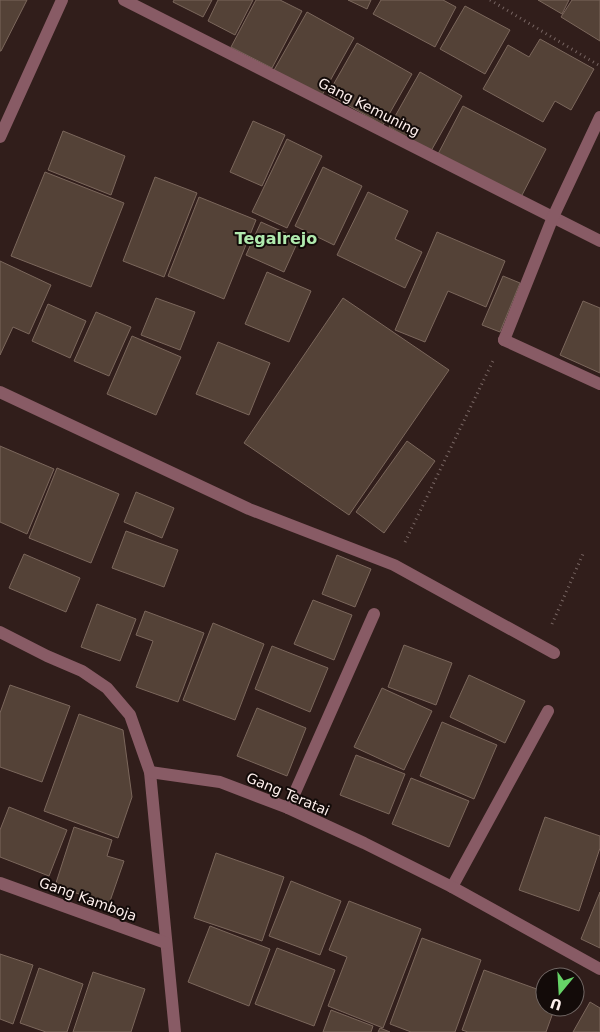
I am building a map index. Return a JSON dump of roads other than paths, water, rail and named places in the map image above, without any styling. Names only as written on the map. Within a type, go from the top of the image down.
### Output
[{"type":"street","points":[[0,137],[62,0]]},
{"type":"street","name":"Gang Kemuning","points":[[124,0],[600,241]]},
{"type":"street","points":[[600,117],[553,217],[504,340],[600,384]]},
{"type":"street","points":[[0,392],[249,510],[394,565],[554,653]]},
{"type":"street","points":[[288,808],[374,614]]},
{"type":"street","points":[[0,632],[82,671],[107,688],[130,715],[150,772],[175,1032]]},
{"type":"street","points":[[452,888],[548,712]]},
{"type":"street","name":"Gang Teratai","points":[[150,772],[220,782],[288,808],[364,843],[452,888],[600,969]]},
{"type":"street","name":"Gang Kamboja","points":[[0,883],[166,943]]},
{"type":"district","name":"Tegalrejo","points":[[276,238]]}]
